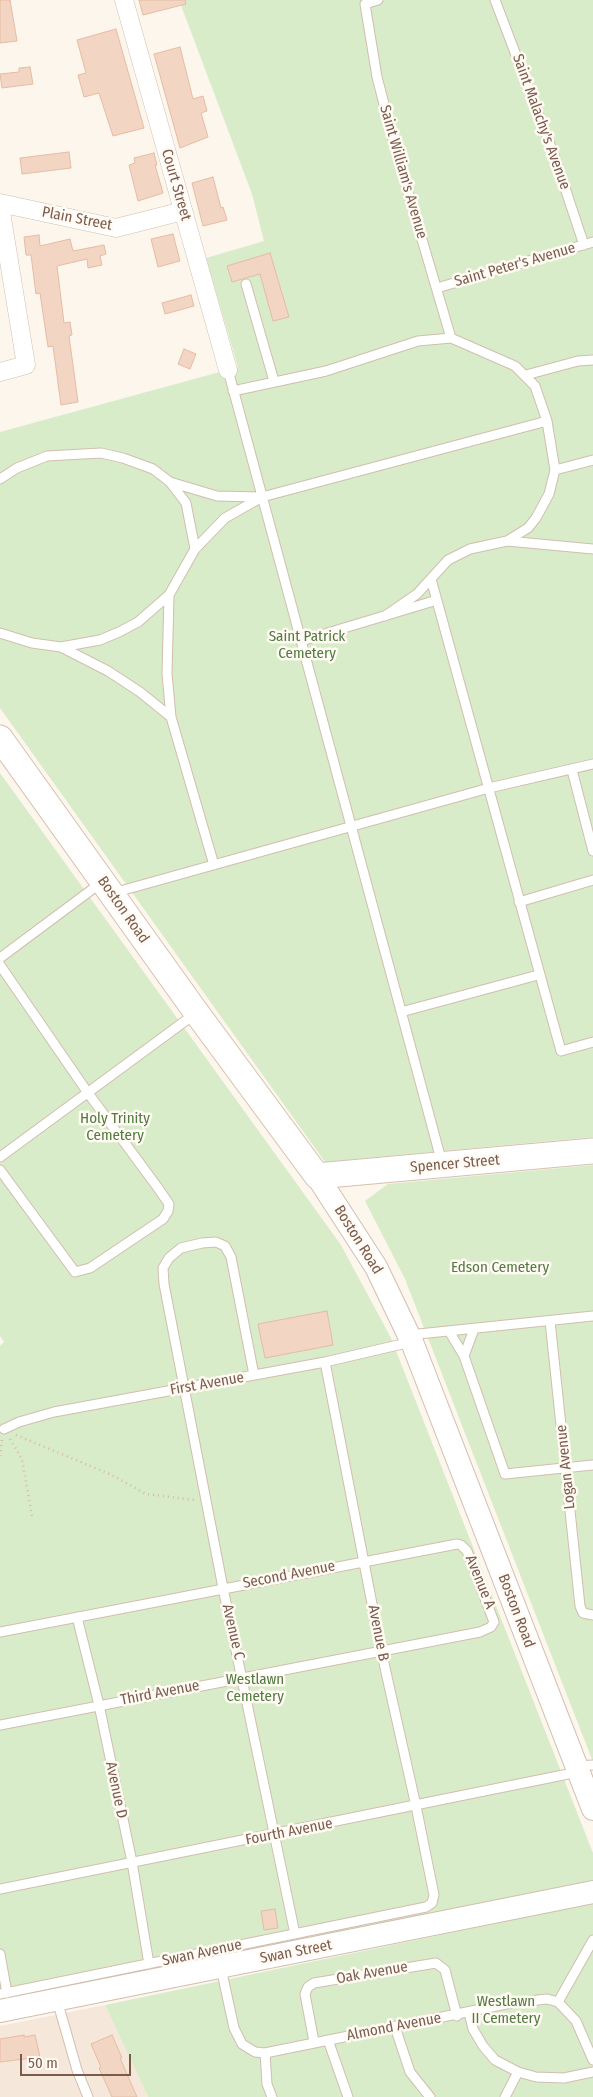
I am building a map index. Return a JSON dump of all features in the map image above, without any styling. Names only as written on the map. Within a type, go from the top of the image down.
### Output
[{"type":"main road","name":"Boston Road","points":[[2,745],[317,1176]]},
{"type":"main road","name":"Spencer Street","points":[[317,1176],[593,1151]]},
{"type":"street","name":"Court Street","points":[[124,0],[228,370]]},
{"type":"street","name":"Plain Street","points":[[0,205],[116,228],[183,210]]},
{"type":"street","points":[[0,205],[26,365],[0,372]]},
{"type":"street","name":"Boston Road","points":[[317,1176],[376,1267],[410,1338],[583,1768],[593,1808]]},
{"type":"street","name":"Swan Street","points":[[2,1999],[57,2000],[593,1892]]},
{"type":"lane","name":"Saint William's Avenue","points":[[378,0],[365,4],[372,55],[388,123],[451,338]]},
{"type":"lane","name":"Saint Malachy's Avenue","points":[[495,0],[588,244]]},
{"type":"lane","name":"Saint Peter's Avenue","points":[[437,288],[588,244]]},
{"type":"lane","points":[[246,284],[274,382]]},
{"type":"lane","points":[[233,391],[326,371],[418,342],[451,338],[510,363],[526,374],[534,386],[547,421],[555,470],[549,494],[536,518],[528,528],[507,541],[458,554],[448,560],[407,602],[384,616]]},
{"type":"lane","points":[[526,374],[562,364],[593,360]]},
{"type":"lane","points":[[228,370],[442,1165]]},
{"type":"lane","points":[[0,633],[32,643],[60,647],[100,640],[138,622],[169,595],[195,549],[225,518],[262,497],[547,421]]},
{"type":"lane","points":[[0,479],[17,468],[47,456],[101,453],[123,458],[153,469],[170,482],[186,503],[195,549]]},
{"type":"lane","points":[[555,470],[593,460]]},
{"type":"lane","points":[[170,482],[217,496],[262,497]]},
{"type":"lane","points":[[507,541],[593,549]]},
{"type":"lane","points":[[431,579],[538,975],[561,1051],[593,1042]]},
{"type":"lane","points":[[169,595],[167,674],[171,717],[214,865]]},
{"type":"lane","points":[[301,641],[437,600]]},
{"type":"lane","points":[[60,647],[108,671],[140,692],[171,717]]},
{"type":"lane","points":[[0,958],[107,887],[214,865],[489,788],[593,764]]},
{"type":"lane","points":[[572,770],[593,851]]},
{"type":"lane","points":[[519,902],[593,880]]},
{"type":"lane","points":[[0,965],[88,1093],[168,1204],[168,1211],[162,1219],[90,1268],[75,1272],[0,1170]]},
{"type":"lane","points":[[401,1012],[538,975]]},
{"type":"lane","points":[[0,1157],[196,1012]]},
{"type":"lane","name":"Avenue C","points":[[254,1376],[231,1257],[225,1246],[216,1242],[181,1248],[169,1258],[163,1268],[164,1284],[222,1588],[243,1678],[295,1934]]},
{"type":"lane","name":"First Avenue","points":[[4,1429],[19,1422],[54,1412],[375,1352],[410,1338],[449,1331],[593,1316]]},
{"type":"lane","name":"Logan Avenue","points":[[550,1321],[580,1606],[583,1613],[593,1614]]},
{"type":"lane","points":[[464,1356],[474,1328]]},
{"type":"lane","points":[[449,1331],[464,1356],[505,1474],[593,1465]]},
{"type":"lane","name":"Avenue B","points":[[325,1362],[382,1650],[434,1896],[432,1903]]},
{"type":"lane","name":"Second Avenue","points":[[0,1632],[364,1560],[461,1545]]},
{"type":"lane","name":"Avenue A","points":[[461,1545],[467,1551],[494,1622]]},
{"type":"lane","name":"Avenue D","points":[[77,1617],[99,1705],[132,1862],[149,1964]]},
{"type":"lane","name":"Third Avenue","points":[[0,1725],[480,1632],[490,1627],[494,1622]]},
{"type":"lane","name":"Fourth Avenue","points":[[0,1889],[416,1806],[583,1768]]},
{"type":"lane","name":"Swan Avenue","points":[[2,1999],[149,1964],[426,1907],[432,1903]]},
{"type":"lane","points":[[593,1940],[558,2002],[576,2022],[593,2060]]},
{"type":"lane","points":[[0,1954],[2,1999]]},
{"type":"lane","name":"Oak Avenue","points":[[314,2042],[305,1994],[308,1987],[314,1983],[436,1963],[446,1970],[457,2016]]},
{"type":"lane","points":[[221,1967],[234,2028],[242,2044],[255,2052],[265,2053],[267,2084],[272,2097]]},
{"type":"lane","points":[[57,2000],[77,2070],[88,2097]]},
{"type":"lane","name":"Almond Avenue","points":[[265,2053],[533,2000],[558,2002]]},
{"type":"lane","points":[[469,2013],[473,2029],[483,2046],[496,2060],[518,2072],[536,2077],[564,2078],[593,2072]]},
{"type":"lane","points":[[395,2027],[410,2072],[430,2097]]},
{"type":"lane","points":[[328,2040],[348,2097]]},
{"type":"lane","points":[[505,2097],[518,2072]]},
{"type":"path","points":[[0,1456],[4,1429]]},
{"type":"path","points":[[4,1429],[112,1475],[146,1494],[206,1502]]},
{"type":"path","points":[[4,1429],[22,1460],[32,1516]]},
{"type":"shaded area","points":[[105,2005],[148,2097],[0,2097],[0,2026]]},
{"type":"green space","name":"Saint Patrick Cemetery","points":[[179,0],[593,0],[593,1137],[325,1162],[0,708],[0,432],[238,367],[206,258],[264,241],[252,194]]},
{"type":"green space","name":"Westlawn Cemetery","points":[[0,773],[341,1245],[391,1338],[593,1853],[593,1881],[0,1999],[0,1346],[4,1342],[0,1336]]},
{"type":"green space","name":"Edson Cemetery","points":[[593,1165],[593,1762],[405,1279],[365,1201],[388,1184]]},
{"type":"green space","name":"Westlawn II Cemetery","points":[[593,1903],[593,2097],[148,2097],[105,2005]]},
{"type":"building","points":[[0,0],[10,0],[17,41],[0,43]]},
{"type":"building","points":[[139,0],[185,0],[186,4],[143,15]]},
{"type":"building","points":[[116,29],[144,128],[113,136],[99,93],[84,97],[78,75],[86,73],[77,40]]},
{"type":"building","points":[[180,47],[193,99],[203,96],[207,111],[201,113],[208,137],[180,148],[154,54]]},
{"type":"building","points":[[30,67],[33,84],[2,88],[0,74],[19,72],[19,68]]},
{"type":"building","points":[[69,152],[71,168],[22,174],[20,158]]},
{"type":"building","points":[[154,153],[157,165],[155,165],[163,193],[138,201],[129,165],[135,163],[134,158]]},
{"type":"building","points":[[213,177],[221,208],[223,207],[227,220],[203,226],[192,183]]},
{"type":"building","points":[[173,234],[180,261],[158,267],[151,239]]},
{"type":"building","points":[[39,235],[40,246],[70,239],[73,251],[104,245],[106,254],[100,256],[102,265],[88,268],[87,259],[57,266],[64,323],[70,322],[72,335],[69,336],[78,402],[61,405],[53,346],[48,347],[40,293],[36,294],[31,255],[26,255],[24,237]]},
{"type":"building","points":[[270,253],[289,317],[273,321],[260,274],[232,282],[227,266]]},
{"type":"building","points":[[191,295],[194,306],[165,314],[162,303]]},
{"type":"building","points":[[184,349],[196,354],[190,369],[178,364]]},
{"type":"building","points":[[327,1311],[333,1345],[265,1358],[258,1324]]},
{"type":"building","points":[[275,1909],[278,1928],[264,1930],[261,1911]]},
{"type":"building","points":[[24,2035],[24,2037],[35,2035],[40,2057],[0,2062],[0,2039]]},
{"type":"building","points":[[112,2035],[137,2097],[112,2097],[99,2068],[101,2067],[91,2044]]},
{"type":"park label","name":"Holy Trinity Cemetery","points":[[115,1128]]}]
